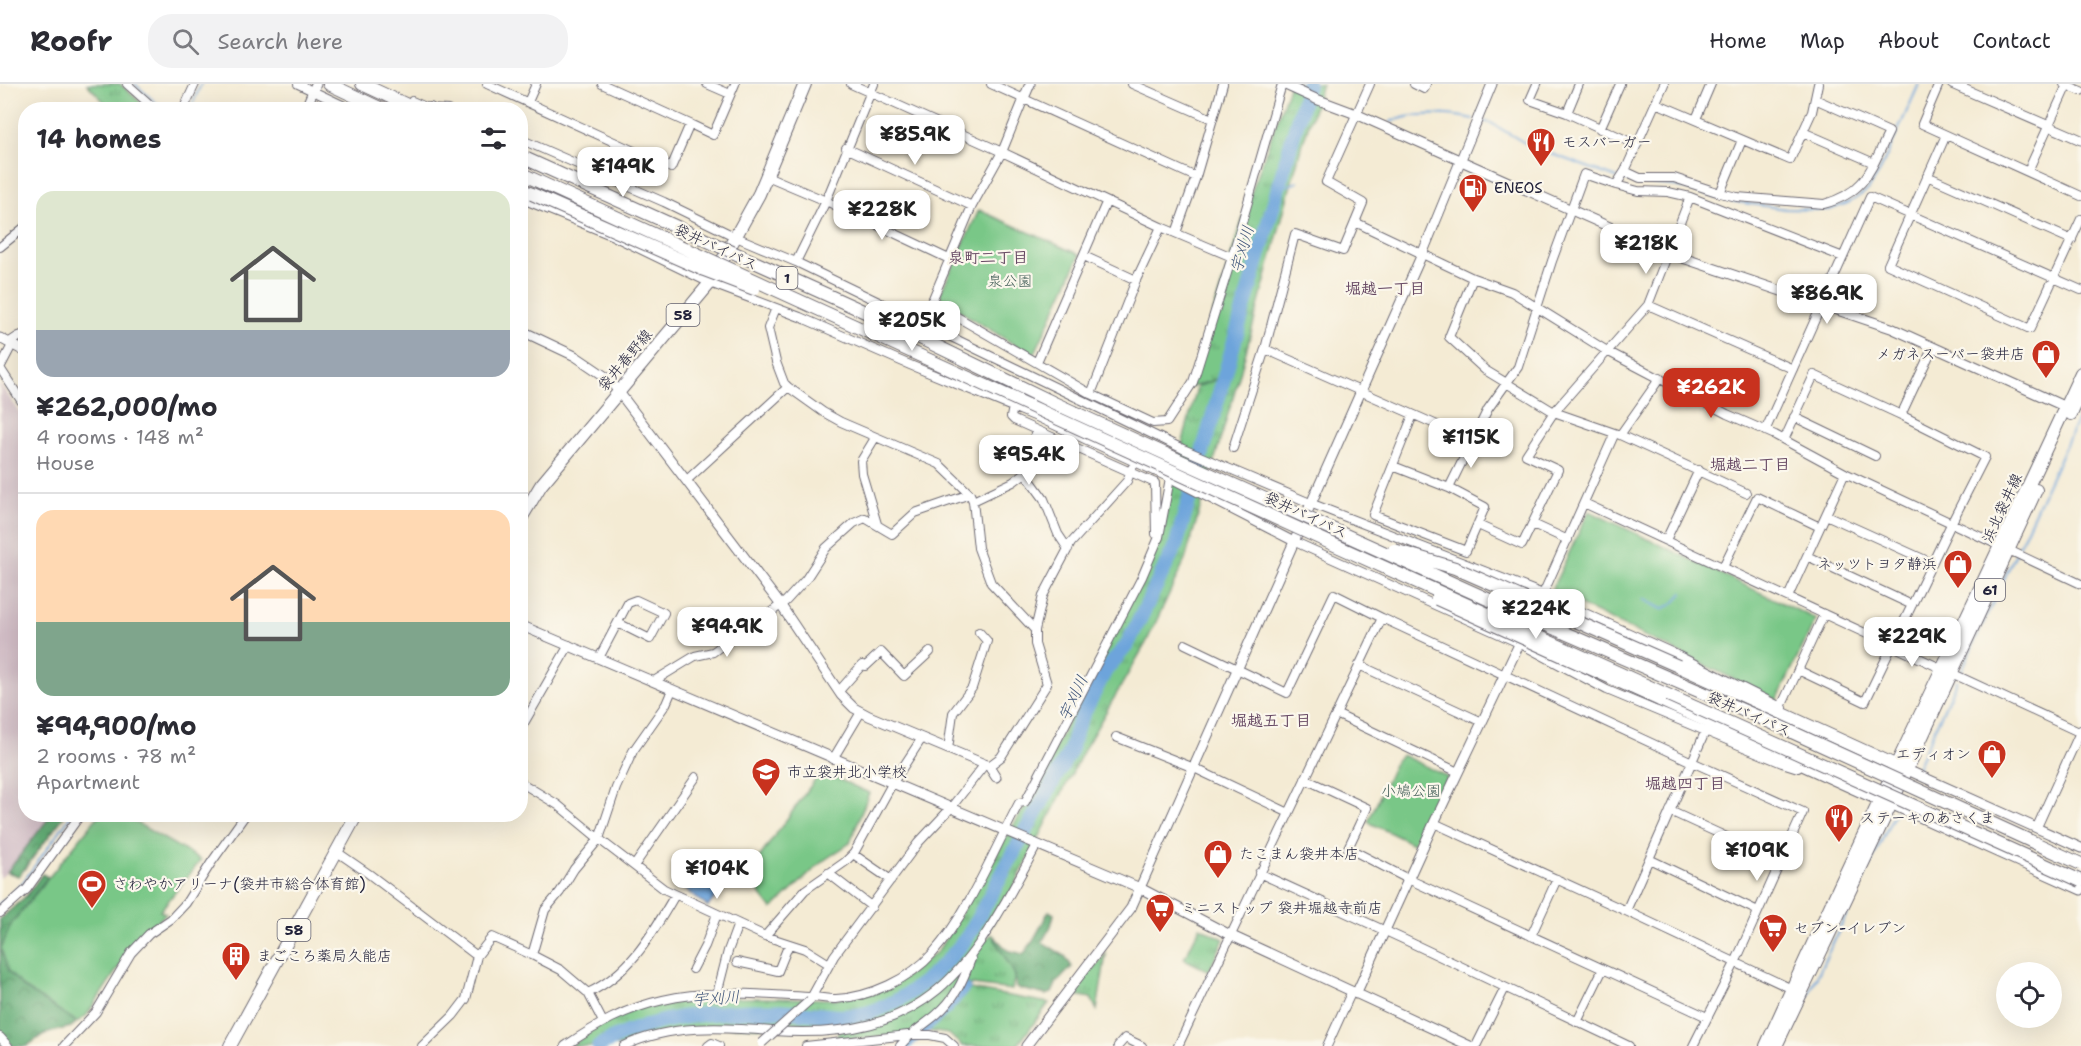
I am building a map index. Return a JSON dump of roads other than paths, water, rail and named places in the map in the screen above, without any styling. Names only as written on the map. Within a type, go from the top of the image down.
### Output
[{"type":"main road","points":[[329,84],[367,102]]},
{"type":"main road","points":[[362,84],[401,102]]},
{"type":"main road","name":"袋井春野線","points":[[528,505],[540,485],[711,283],[767,176],[805,84]]},
{"type":"main road","points":[[528,154],[642,204],[885,321]]},
{"type":"main road","name":"袋井バイパス","points":[[528,160],[885,321],[1284,515],[2081,881]]},
{"type":"main road","name":"袋井バイパス","points":[[528,177],[1102,437],[1791,731],[2081,864]]},
{"type":"main road","points":[[528,196],[704,270],[829,315]]},
{"type":"main road","name":"浜北袋井線","points":[[1776,1046],[1901,767],[2069,408],[2081,373]]},
{"type":"main road","name":"浜北袋井線","points":[[2069,408],[2081,393]]},
{"type":"main road","points":[[1284,515],[1330,524],[1385,548],[1455,568],[1901,767]]},
{"type":"main road","points":[[1284,515],[1308,536],[1464,612],[1886,802]]},
{"type":"main road","name":"浜北袋井線","points":[[1766,1046],[1792,989],[1886,802]]},
{"type":"main road","name":"58","points":[[230,1046],[353,822]]},
{"type":"street","points":[[127,84],[147,102]]},
{"type":"street","points":[[187,102],[195,84]]},
{"type":"street","points":[[298,84],[315,87],[339,102]]},
{"type":"street","points":[[375,84],[415,102]]},
{"type":"street","points":[[488,84],[671,168],[690,124]]},
{"type":"street","points":[[528,102],[536,84]]},
{"type":"street","points":[[602,84],[713,135],[735,84]]},
{"type":"street","points":[[707,84],[730,94]]},
{"type":"street","points":[[851,84],[1002,152],[1106,203],[1232,257]]},
{"type":"street","points":[[796,262],[826,201],[874,84]]},
{"type":"street","points":[[992,84],[1196,177]]},
{"type":"street","points":[[923,322],[972,206],[1002,152],[1030,84]]},
{"type":"street","points":[[1132,84],[1212,119]]},
{"type":"street","points":[[1176,233],[1196,177],[1223,84]]},
{"type":"street","points":[[931,302],[1091,394],[1153,423],[1167,422],[1193,382],[1282,84],[1356,114],[1668,253],[1891,328],[2069,408]]},
{"type":"street","points":[[1233,448],[1265,349],[1295,234],[1343,251],[1363,203],[1326,182],[1370,84]]},
{"type":"street","points":[[1414,84],[1424,89],[1426,84]]},
{"type":"street","points":[[1026,1046],[1131,908],[1423,252],[1492,84]]},
{"type":"street","points":[[1536,84],[1530,100],[1567,113],[1637,145]]},
{"type":"street","points":[[1567,113],[1579,84]]},
{"type":"street","points":[[1600,129],[1620,84]]},
{"type":"street","points":[[1616,185],[1625,171],[1664,84]]},
{"type":"street","points":[[1696,119],[1711,84]]},
{"type":"street","points":[[1656,103],[1790,160],[1812,112],[1818,84]]},
{"type":"street","points":[[1939,84],[1922,124],[2081,196]]},
{"type":"street","points":[[1952,84],[2081,140]]},
{"type":"street","points":[[2028,171],[2066,85],[2081,91]]},
{"type":"street","points":[[308,102],[315,87]]},
{"type":"street","points":[[1625,171],[1640,178],[1674,178],[1737,197],[1824,204],[1837,200],[1854,192],[1866,180],[1889,132],[1815,99]]},
{"type":"street","points":[[1803,132],[1874,163]]},
{"type":"street","points":[[1946,135],[1888,265],[2030,329],[2081,219]]},
{"type":"street","points":[[1720,193],[1742,140]]},
{"type":"street","points":[[528,142],[796,262],[1183,449],[1310,503],[1543,594],[1671,652],[1781,707],[1806,724]]},
{"type":"street","points":[[846,148],[972,206]]},
{"type":"street","points":[[1449,488],[1488,409],[1518,367],[1584,174],[1638,191],[1668,192],[1690,197],[1843,257]]},
{"type":"street","points":[[767,176],[949,259]]},
{"type":"street","points":[[1927,176],[2072,240]]},
{"type":"street","points":[[528,196],[711,283],[1013,407],[1170,478],[1293,541],[1519,643],[1607,690],[1782,763],[1836,779]]},
{"type":"street","points":[[1478,525],[1522,545],[1558,470],[1526,456],[1554,412],[1648,305],[1690,197]]},
{"type":"street","points":[[1765,431],[1870,197],[2081,290]]},
{"type":"street","points":[[1037,362],[1106,203]]},
{"type":"street","points":[[1355,222],[1423,252],[1473,278],[1512,292],[1607,351],[1727,414],[1784,440],[1845,474],[2081,584]]},
{"type":"street","points":[[1091,394],[1136,280],[1161,227]]},
{"type":"street","points":[[0,247],[18,232]]},
{"type":"street","points":[[1084,256],[1136,280]]},
{"type":"street","points":[[1473,278],[1449,337],[1485,370],[1554,412],[1617,435],[1746,493]]},
{"type":"street","points":[[1648,305],[1793,369]]},
{"type":"street","points":[[776,308],[768,328],[776,362],[784,383],[823,412],[875,438],[939,464],[972,498],[978,548],[991,583],[1035,630]]},
{"type":"street","points":[[914,331],[932,326]]},
{"type":"street","points":[[528,334],[576,356],[609,379],[619,390],[780,604],[839,691],[854,708],[987,765],[996,777]]},
{"type":"street","points":[[7,342],[0,368],[18,396]]},
{"type":"street","points":[[1901,415],[1933,347]]},
{"type":"street","points":[[1265,349],[1471,440]]},
{"type":"street","points":[[902,354],[910,365]]},
{"type":"street","points":[[1784,440],[1814,375],[1985,457],[1865,702],[1798,670]]},
{"type":"street","points":[[1327,1046],[1385,932],[1617,435],[1660,378]]},
{"type":"street","points":[[687,480],[788,387]]},
{"type":"street","points":[[1013,407],[1011,417],[1014,420],[1155,483],[1157,510],[1155,532],[1159,537]]},
{"type":"street","points":[[1393,466],[1449,488],[1485,507],[1466,551],[1373,515],[1413,415]]},
{"type":"street","points":[[1794,417],[1875,456]]},
{"type":"street","points":[[654,681],[695,656],[713,652],[736,635],[752,627],[786,601],[806,579],[826,548],[854,523],[865,518],[892,534],[915,513],[972,498],[1013,482],[1025,473],[1036,430]]},
{"type":"street","points":[[875,438],[861,461],[862,474],[878,524]]},
{"type":"street","points":[[1666,540],[1699,470]]},
{"type":"street","points":[[761,1044],[811,998],[829,964],[918,843],[987,765],[1001,757],[1047,684],[1035,644],[1035,630],[1043,596],[1068,549],[1127,481],[1131,471]]},
{"type":"street","points":[[1025,473],[1044,499],[1058,534],[1068,549]]},
{"type":"street","points":[[1788,597],[1845,474]]},
{"type":"street","points":[[565,1046],[603,1022],[626,1011],[664,999],[717,994],[836,999],[885,987],[932,955],[977,886],[1019,803],[1025,802],[1142,577],[1159,537],[1170,478]]},
{"type":"street","points":[[1723,567],[1756,497],[1820,527]]},
{"type":"street","points":[[1584,503],[2080,732],[2037,827]]},
{"type":"street","points":[[1826,515],[1932,563]]},
{"type":"street","points":[[1533,524],[1568,540]]},
{"type":"street","points":[[1806,556],[1912,605]]},
{"type":"street","points":[[1185,644],[1287,693],[1334,594],[1803,812],[1735,963],[1693,1046]]},
{"type":"street","points":[[600,658],[628,603],[636,600],[664,613],[650,639],[618,623]]},
{"type":"street","points":[[1781,707],[1824,614]]},
{"type":"street","points":[[1178,1046],[1382,618]]},
{"type":"street","points":[[528,628],[1140,888],[1230,935],[1470,1046]]},
{"type":"street","points":[[948,749],[953,713],[972,688],[987,641],[979,632]]},
{"type":"street","points":[[528,716],[569,645]]},
{"type":"street","points":[[839,691],[862,665],[866,666],[881,652],[904,676],[930,652]]},
{"type":"street","points":[[1359,665],[1482,722]]},
{"type":"street","points":[[532,955],[545,910],[599,839],[616,788],[633,751],[666,704],[672,690]]},
{"type":"street","points":[[832,759],[861,712]]},
{"type":"street","points":[[1336,714],[1458,772]]},
{"type":"street","points":[[1626,910],[1706,730]]},
{"type":"street","points":[[1116,737],[1194,768],[1289,813]]},
{"type":"street","points":[[765,936],[805,890],[853,854],[892,784],[922,738]]},
{"type":"street","points":[[1901,767],[2081,848]]},
{"type":"street","points":[[634,866],[696,777]]},
{"type":"street","points":[[1305,779],[1367,808],[1348,848],[1408,879],[1707,1017]]},
{"type":"street","points":[[528,787],[558,805],[664,889],[765,936],[805,949],[829,964]]},
{"type":"street","points":[[1886,802],[2081,890]]},
{"type":"street","points":[[1670,811],[1781,862]]},
{"type":"street","points":[[0,913],[27,889],[75,822]]},
{"type":"street","points":[[64,1046],[96,1012],[131,953],[149,934],[171,918],[186,903],[240,822]]},
{"type":"street","points":[[1434,823],[1626,910],[1792,989]]},
{"type":"street","points":[[624,1046],[652,1036],[707,1027],[816,1032],[840,1030],[894,1017],[944,985],[974,952],[1002,910],[1036,844]]},
{"type":"street","points":[[337,852],[477,956]]},
{"type":"street","points":[[853,854],[891,880]]},
{"type":"street","points":[[1649,859],[1758,911]]},
{"type":"street","points":[[828,873],[872,907]]},
{"type":"street","points":[[1259,873],[1629,1046]]},
{"type":"street","points":[[1531,936],[1557,879]]},
{"type":"street","points":[[588,993],[603,987],[645,947],[675,895]]},
{"type":"street","points":[[693,969],[717,914]]},
{"type":"street","points":[[717,994],[728,951],[738,924]]},
{"type":"street","points":[[422,1046],[453,1016],[466,999],[473,965],[492,937],[561,970],[588,993],[603,1022]]},
{"type":"street","points":[[737,962],[778,971],[789,944]]},
{"type":"street","points":[[900,1046],[908,1035],[938,1013],[954,996],[964,979],[974,952]]},
{"type":"street","points":[[1577,1022],[1603,969]]},
{"type":"street","points":[[1476,1046],[1506,988]]},
{"type":"street","points":[[832,1045],[840,1030]]},
{"type":"street","points":[[806,1046],[908,1035],[930,1035],[945,1038],[954,1046]]},
{"type":"street","points":[[0,1037],[8,1046]]},
{"type":"street","points":[[1118,1046],[1125,1038],[1142,1046]]},
{"type":"street","points":[[708,1046],[712,1043],[719,1046]]},
{"type":"water","points":[[710,858],[731,875],[708,907],[686,890]]},
{"type":"waterway","points":[[135,84],[155,102]]},
{"type":"waterway","points":[[193,102],[201,84]]},
{"type":"waterway","name":"宇刈川","points":[[599,1046],[642,1027],[711,1013],[781,1011],[847,1016],[868,1013],[897,1001],[924,982],[968,936],[1070,751],[1078,724],[1105,671],[1127,645],[1176,545],[1308,84]]},
{"type":"waterway","points":[[1622,179],[1676,186],[1730,201],[1786,209],[1829,210],[1850,202],[1868,190],[1879,173],[1919,84]]},
{"type":"waterway","points":[[1390,122],[1410,116],[1431,114],[1473,119]]},
{"type":"waterway","points":[[1482,121],[1491,123],[1530,146],[1617,178]]},
{"type":"waterway","points":[[1277,189],[1298,182]]},
{"type":"waterway","points":[[1960,674],[2081,412]]},
{"type":"waterway","points":[[1643,599],[1662,609],[1673,604],[1683,593]]},
{"type":"waterway","points":[[1916,770],[1957,680]]},
{"type":"waterway","points":[[1784,1046],[1896,810]]},
{"type":"waterway","points":[[0,904],[21,885],[66,822]]},
{"type":"waterway","points":[[906,1046],[948,1009],[966,988]]},
{"type":"place","name":"モスバーガー","points":[[1541,168]]},
{"type":"place","name":"ENEOS","points":[[1473,214]]},
{"type":"place","name":"メガネスーパー袋井店","points":[[2046,380]]},
{"type":"place","name":"ネッツトヨタ静浜","points":[[1958,590]]},
{"type":"place","name":"エディオン","points":[[1992,780]]},
{"type":"place","name":"市立袋井北小学校","points":[[766,798]]},
{"type":"place","name":"ステーキのあさくま","points":[[1839,844]]},
{"type":"place","name":"たこまん袋井本店","points":[[1218,880]]},
{"type":"place","name":"さわやかアリーナ(袋井市総合体育館)","points":[[92,910]]},
{"type":"place","name":"ミニストップ 袋井堀越寺前店","points":[[1160,934]]},
{"type":"place","name":"セブン-イレブン","points":[[1773,954]]},
{"type":"place","name":"まごころ薬局久能店","points":[[236,982]]},
{"type":"district","name":"泉町二丁目","points":[[988,257]]},
{"type":"district","name":"堀越一丁目","points":[[1385,288]]},
{"type":"district","name":"堀越二丁目","points":[[1750,464]]},
{"type":"district","name":"堀越五丁目","points":[[1271,720]]},
{"type":"district","name":"堀越四丁目","points":[[1685,783]]},
{"type":"park label","name":"泉公園","points":[[1010,281]]},
{"type":"park label","name":"小鳩公園","points":[[1411,791]]}]
